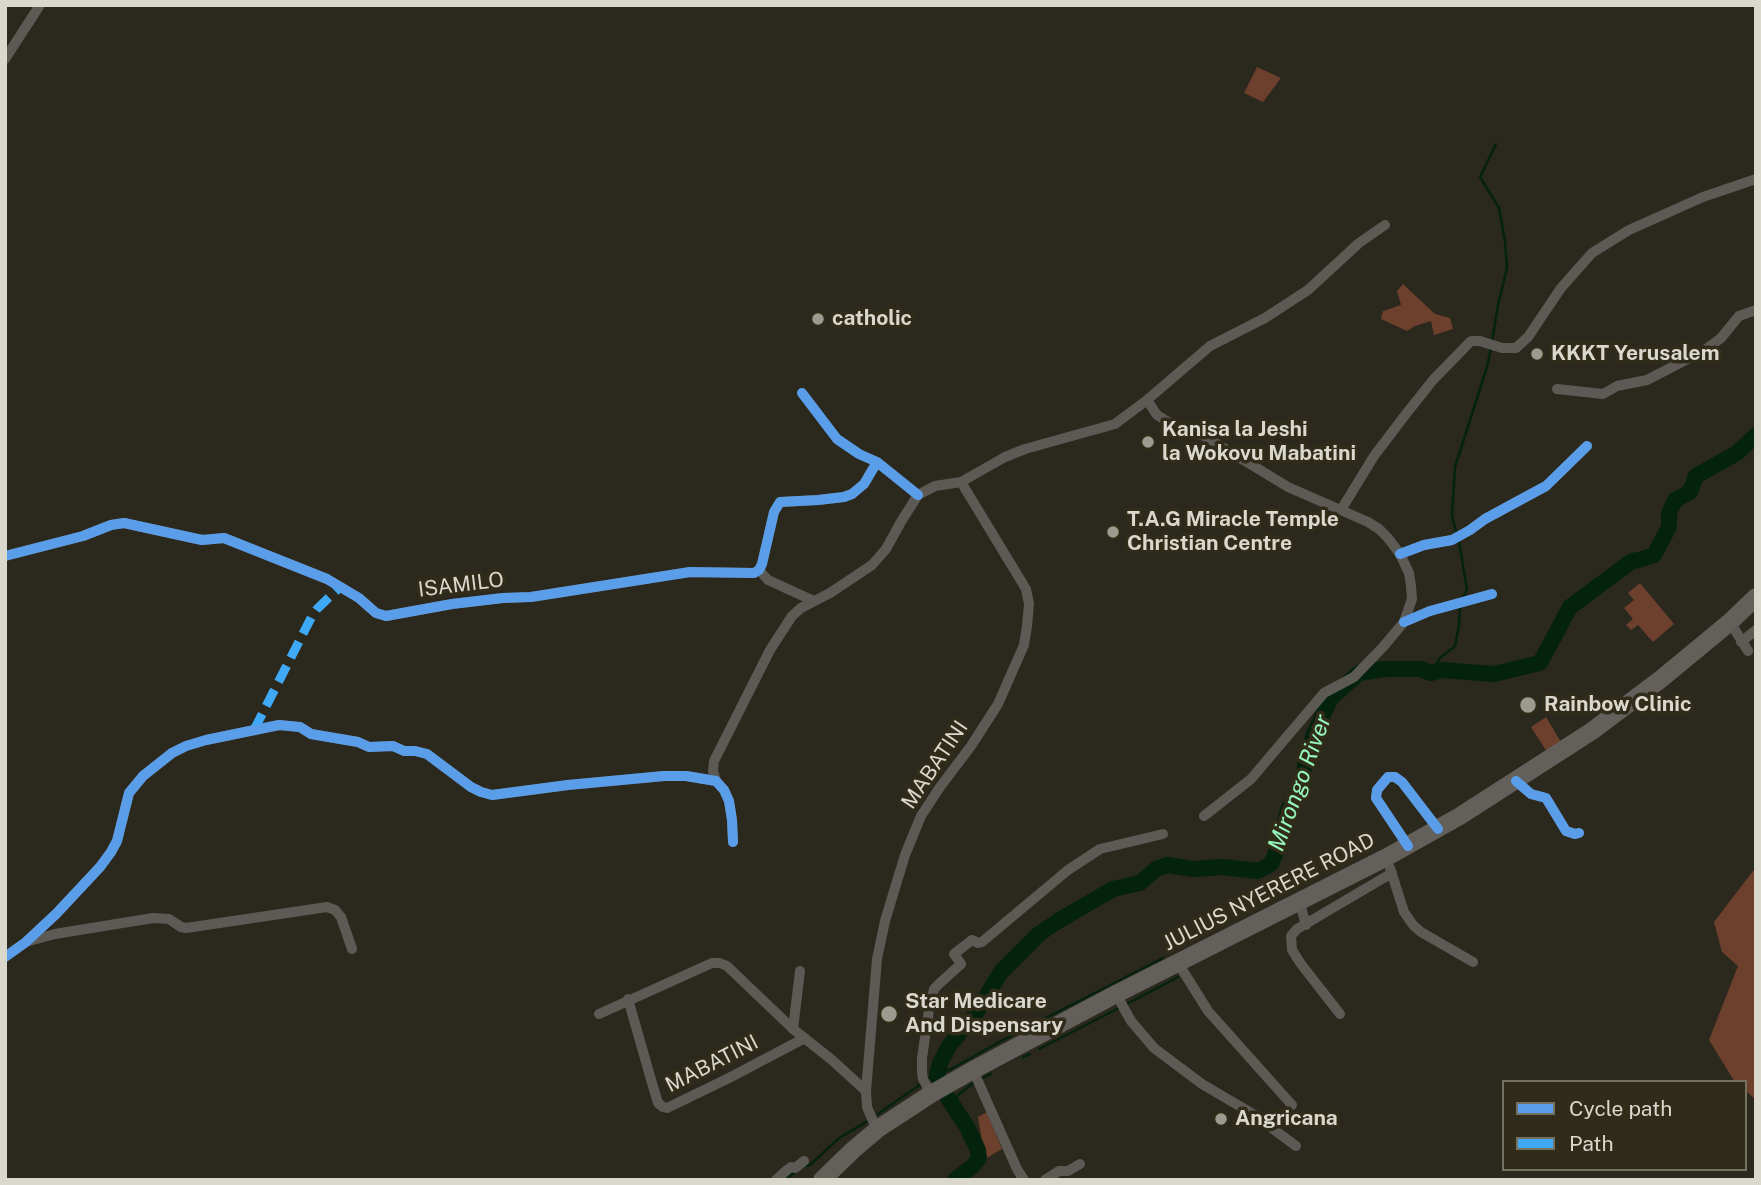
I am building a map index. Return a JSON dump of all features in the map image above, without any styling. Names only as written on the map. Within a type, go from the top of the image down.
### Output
[{"type":"highway","name":"JULIUS NYERERE ROAD","points":[[822,1180],[927,1086],[973,1070],[1120,1002],[1178,963],[1299,900],[1389,865],[1408,846],[1592,731],[1661,680],[1756,597]]},
{"type":"street","points":[[5,58],[40,5]]},
{"type":"street","points":[[1341,510],[1374,456],[1406,414],[1433,380],[1471,341],[1502,348],[1516,348],[1528,337],[1561,288],[1592,253],[1629,230],[1703,197],[1756,178]]},
{"type":"street","points":[[733,842],[733,820],[729,801],[716,781],[714,761],[771,650],[792,616],[801,608],[853,578],[881,557],[918,495],[935,486],[961,482],[1025,449],[1115,424],[1210,346],[1265,318],[1308,290],[1359,243],[1385,225]]},
{"type":"street","points":[[1557,389],[1604,394],[1616,386],[1647,380],[1705,350],[1721,338],[1739,316],[1756,310]]},
{"type":"street","points":[[1147,400],[1157,415],[1177,427],[1204,436],[1288,487],[1379,529],[1400,554],[1409,573],[1411,586],[1412,599],[1404,622],[1354,677],[1324,693],[1251,779],[1204,816]]},
{"type":"street","points":[[1400,554],[1424,545],[1452,540],[1470,530],[1546,486],[1587,446]]},
{"type":"street","points":[[814,601],[768,580],[759,570],[776,506],[780,502],[844,498],[864,484],[877,462]]},
{"type":"street","name":"MABATINI","points":[[879,1128],[867,1107],[866,1091],[877,959],[885,921],[905,855],[921,816],[998,704],[1024,645],[1027,626],[1029,604],[1026,589],[961,482]]},
{"type":"street","name":"ISAMILO","points":[[5,556],[124,523],[202,540],[223,538],[327,579],[359,598],[376,613],[386,616],[452,604],[531,597],[690,572],[748,574],[759,570]]},
{"type":"street","points":[[1404,622],[1430,611],[1492,594]]},
{"type":"street","points":[[1730,622],[1748,652]]},
{"type":"street","points":[[1741,642],[1756,629]]},
{"type":"street","points":[[5,957],[56,914],[100,867],[117,841],[126,802],[133,786],[172,753],[206,740],[279,725],[300,727],[311,734],[358,742],[369,747],[393,746],[404,751],[427,754],[471,787],[492,795],[664,776],[716,781]]},
{"type":"street","points":[[1408,846],[1376,798],[1377,790],[1388,777],[1395,777],[1402,782],[1438,829]]},
{"type":"street","points":[[1516,780],[1531,794],[1546,798],[1566,831],[1579,833]]},
{"type":"street","points":[[927,1086],[922,1058],[931,999],[934,989],[961,964],[954,954],[972,940],[982,942],[1068,870],[1100,849],[1163,834]]},
{"type":"street","points":[[1340,1014],[1292,950],[1291,936],[1297,929],[1389,865],[1404,912],[1413,925],[1473,962]]},
{"type":"street","points":[[1299,900],[1306,925]]},
{"type":"street","points":[[26,942],[67,932],[153,918],[169,919],[186,928],[327,907],[341,916],[352,949]]},
{"type":"street","points":[[599,1014],[628,999],[720,963],[727,966],[793,1029],[866,1091]]},
{"type":"street","points":[[1178,963],[1208,1011],[1292,1105]]},
{"type":"street","points":[[793,1029],[800,971]]},
{"type":"street","name":"MABATINI","points":[[628,999],[658,1103],[667,1108],[727,1080],[805,1038]]},
{"type":"street","points":[[1120,1002],[1130,1021],[1154,1048],[1202,1084],[1253,1114],[1296,1146]]},
{"type":"street","points":[[973,1070],[1024,1180]]},
{"type":"street","points":[[776,1180],[804,1160]]},
{"type":"street","points":[[1045,1180],[1059,1171],[1068,1171],[1080,1164]]},
{"type":"shaded area","points":[[1257,67],[1281,78],[1263,102],[1244,93]]},
{"type":"shaded area","points":[[1403,284],[1435,314],[1450,318],[1453,329],[1434,335],[1431,321],[1407,331],[1381,319],[1383,311],[1401,305],[1397,291]]},
{"type":"shaded area","points":[[1640,583],[1674,624],[1653,642],[1638,625],[1631,630],[1626,625],[1633,619],[1624,608],[1634,600],[1628,593]]},
{"type":"shaded area","points":[[1546,717],[1561,742],[1547,752],[1531,727]]},
{"type":"shaded area","points":[[1756,867],[1756,1100],[1747,1092],[1747,1080],[1733,1079],[1709,1040],[1738,966],[1722,952],[1714,922]]},
{"type":"shaded area","points":[[987,1112],[1002,1149],[985,1159],[978,1117]]},
{"type":"waterway","points":[[1492,342],[1507,268],[1499,208],[1480,177],[1496,144]]},
{"type":"waterway","points":[[1457,535],[1452,516],[1455,467],[1491,348]]},
{"type":"waterway","name":"Mirongo River","points":[[937,1076],[949,1046],[974,1016],[1001,972],[1039,934],[1058,921],[1113,889],[1140,883],[1156,869],[1167,865],[1194,869],[1222,867],[1258,871],[1271,864],[1288,810],[1302,786],[1314,734],[1331,698],[1359,673],[1385,669],[1421,669],[1431,673],[1441,670],[1494,674],[1540,663],[1570,607],[1632,561],[1654,555],[1669,527],[1669,513],[1675,500],[1690,492],[1696,476],[1737,453],[1756,435]]},
{"type":"waterway","points":[[1459,541],[1467,590],[1462,599]]},
{"type":"waterway","points":[[1431,673],[1440,658],[1455,646],[1460,606]]},
{"type":"waterway","points":[[939,1070],[951,1069],[1163,958]]},
{"type":"waterway","points":[[1125,1005],[1178,977]]},
{"type":"waterway","points":[[1039,1049],[1119,1008]]},
{"type":"waterway","points":[[1023,1057],[1030,1054]]},
{"type":"waterway","points":[[926,1080],[937,1073]]},
{"type":"waterway","points":[[983,1078],[991,1074]]},
{"type":"waterway","points":[[953,1106],[959,1094],[975,1082]]},
{"type":"waterway","points":[[878,1114],[921,1084]]},
{"type":"waterway","name":"Mirongo River","points":[[948,1098],[967,1127],[979,1158],[955,1180]]},
{"type":"waterway","points":[[804,1166],[810,1165],[839,1138],[868,1121]]},
{"type":"waterway","points":[[785,1180],[796,1171]]},
{"type":"marked path","points":[[254,730],[312,616],[340,587]]},
{"type":"cycle path","points":[[802,393],[837,439],[877,462],[918,495]]},
{"type":"cycle path","points":[[1400,554],[1424,545],[1452,540],[1470,530],[1546,486],[1587,446]]},
{"type":"cycle path","points":[[5,556],[124,523],[202,540],[224,538],[327,579],[359,598],[376,613],[386,616],[452,604],[531,597],[690,572],[754,573],[762,564],[774,512],[780,502],[818,500],[852,494],[864,484],[877,462]]},
{"type":"cycle path","points":[[1404,622],[1430,611],[1492,594]]},
{"type":"cycle path","points":[[5,957],[56,914],[100,867],[117,841],[129,793],[143,776],[172,753],[186,746],[279,725],[300,727],[311,734],[358,742],[369,747],[393,746],[404,751],[427,754],[471,787],[492,795],[664,776],[686,776],[716,781],[729,801],[733,842]]},
{"type":"cycle path","points":[[1408,846],[1376,798],[1377,790],[1388,777],[1395,777],[1402,782],[1438,829]]},
{"type":"cycle path","points":[[1516,781],[1531,794],[1546,798],[1566,831],[1579,833]]},
{"type":"place","name":"catholic","points":[[818,319]]},
{"type":"place","name":"KKKT Yerusalem","points":[[1537,354]]},
{"type":"place","name":"Kanisa la Jeshi la Wokovu Mabatini","points":[[1148,442]]},
{"type":"place","name":"T.A.G Miracle Temple Christian Centre","points":[[1113,532]]},
{"type":"place","name":"Rainbow Clinic","points":[[1528,705]]},
{"type":"place","name":"Star Medicare And Dispensary","points":[[889,1014]]},
{"type":"place","name":"Angricana","points":[[1221,1119]]}]
